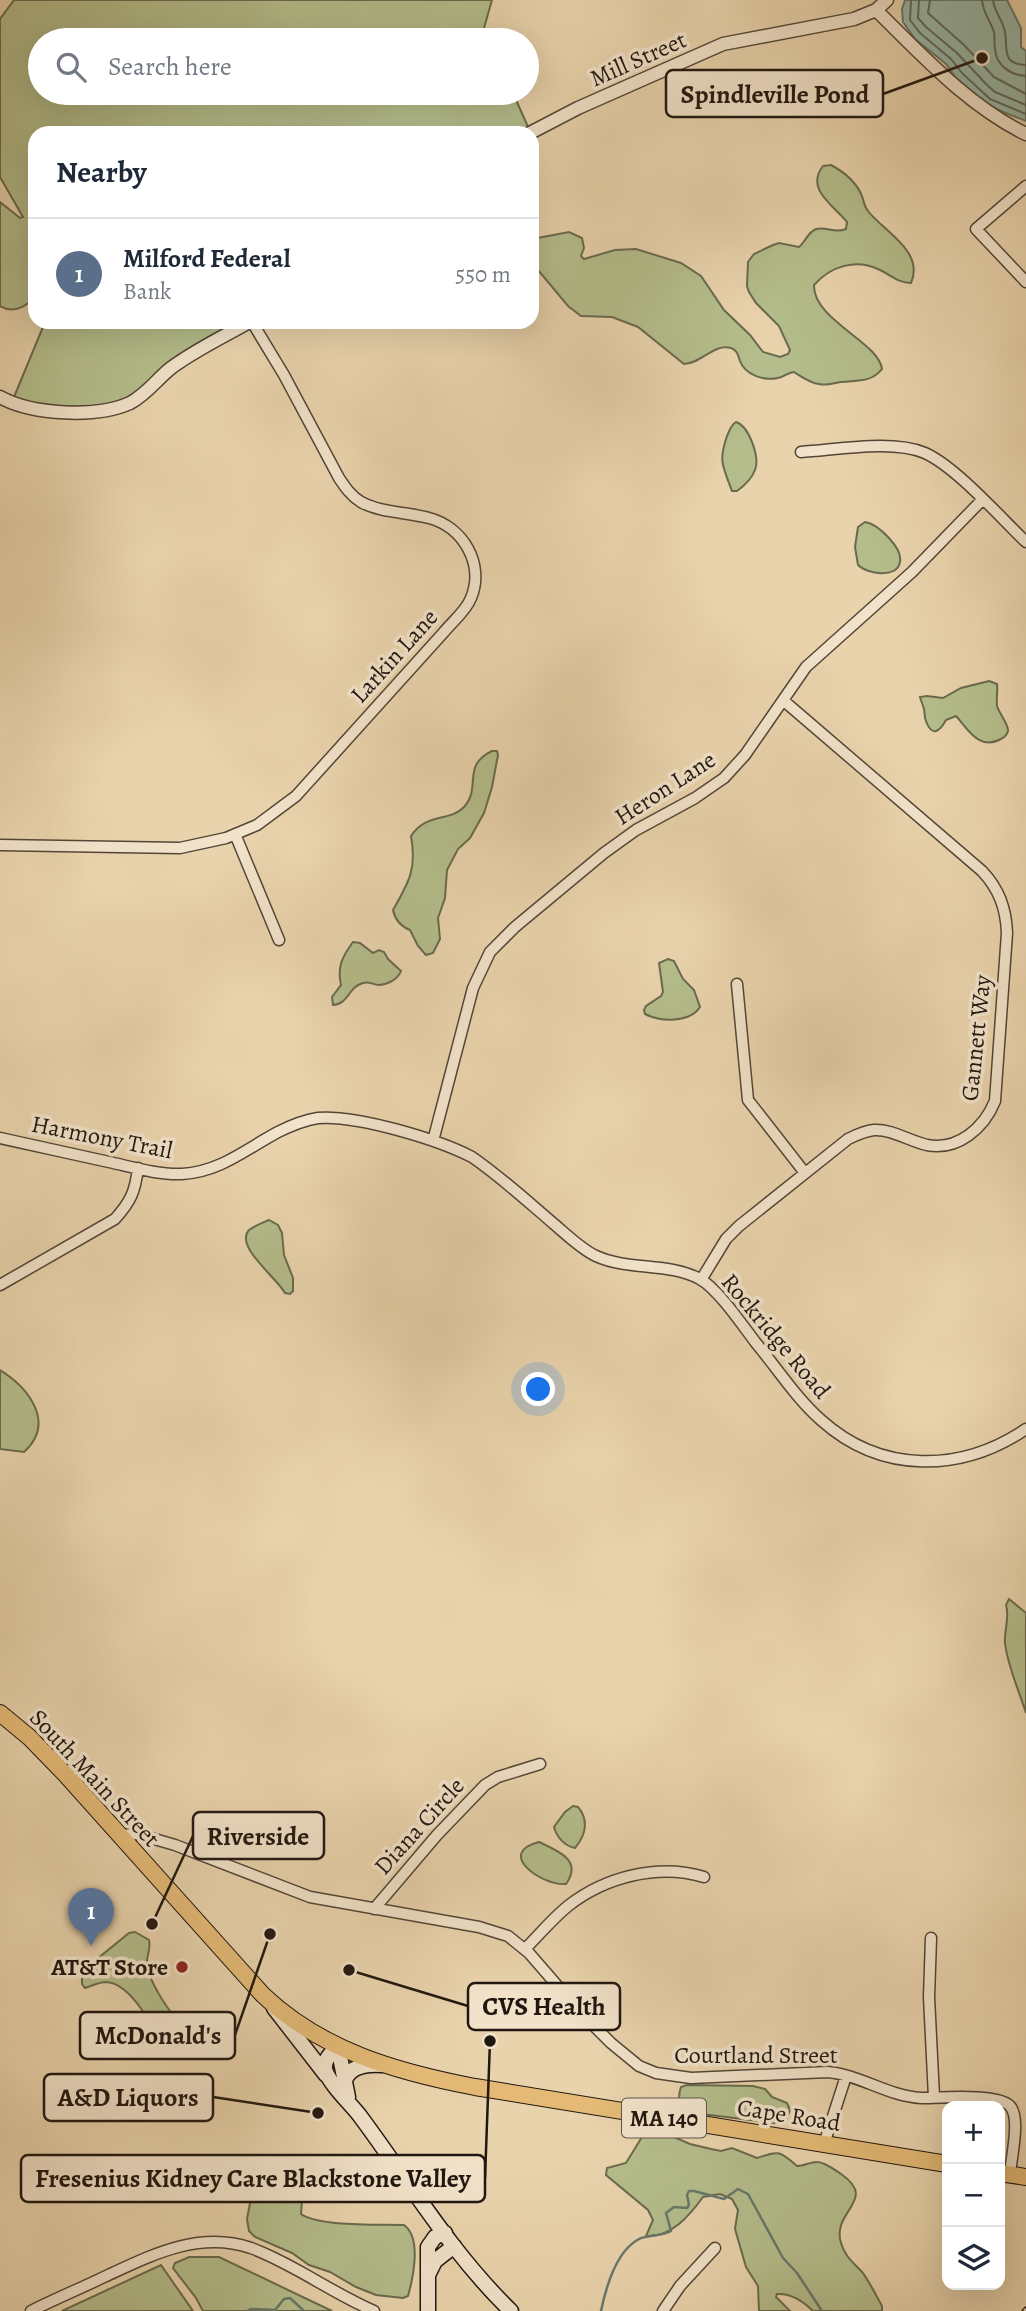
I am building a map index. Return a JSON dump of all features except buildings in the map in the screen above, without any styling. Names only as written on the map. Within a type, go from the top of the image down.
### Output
[{"type":"main road","name":"South Main Street","points":[[0,1713],[52,1760],[272,2003],[292,2019],[338,2047]]},
{"type":"main road","points":[[272,2003],[291,2032],[337,2082],[477,2277],[511,2311]]},
{"type":"main road","points":[[337,2082],[326,2073],[326,2061],[338,2047]]},
{"type":"main road","name":"Cape Road","points":[[338,2047],[383,2065],[496,2091],[942,2163]]},
{"type":"main road","points":[[337,2082],[355,2069],[383,2065]]},
{"type":"main road","points":[[428,2311],[428,2250],[432,2215]]},
{"type":"main road","points":[[428,2250],[432,2239],[445,2233]]},
{"type":"main road","points":[[428,2274],[435,2260],[454,2246]]},
{"type":"street","name":"Mill Street","points":[[539,128],[578,108],[723,44],[842,22],[876,10],[887,0]]},
{"type":"street","points":[[876,10],[973,100],[1026,134]]},
{"type":"street","points":[[1026,186],[976,229],[1026,282]]},
{"type":"street","points":[[0,397],[27,408],[48,411],[98,410],[121,406],[136,399],[188,357],[238,329]]},
{"type":"street","name":"Larkin Lane","points":[[0,845],[180,848],[202,844],[257,825],[296,796],[465,608],[471,597],[474,566],[468,548],[451,528],[429,518],[374,507],[350,494],[284,374],[255,329]]},
{"type":"street","points":[[801,452],[874,447],[912,449],[923,453],[947,466],[1026,542]]},
{"type":"street","name":"Heron Lane","points":[[433,1141],[474,988],[490,952],[515,927],[604,853],[636,830],[695,798],[724,778],[745,755],[806,667],[912,572],[982,500]]},
{"type":"street","name":"Gannett Way","points":[[701,1280],[726,1238],[738,1226],[848,1139],[864,1132],[880,1130],[938,1146],[968,1137],[984,1123],[995,1101],[997,1088],[1006,920],[1000,896],[982,871],[784,701]]},
{"type":"street","points":[[235,834],[279,940]]},
{"type":"street","points":[[737,984],[748,1100],[805,1173]]},
{"type":"street","name":"Harmony Trail","points":[[0,1138],[138,1168],[181,1174],[205,1171],[228,1163],[277,1133],[316,1118],[356,1121],[433,1141]]},
{"type":"street","name":"Rockridge Road","points":[[433,1141],[453,1147],[486,1167],[570,1238],[597,1256],[679,1272],[701,1280],[725,1304],[811,1411],[834,1431],[863,1448],[916,1462],[944,1462],[982,1453],[1026,1429]]},
{"type":"street","points":[[0,1285],[115,1219],[129,1203],[138,1168]]},
{"type":"street","name":"Diana Circle","points":[[374,1909],[479,1789],[495,1778],[540,1764]]},
{"type":"street","name":"Courtland Street","points":[[119,1835],[137,1834],[175,1845],[306,1896],[487,1929],[512,1938],[606,2038],[651,2072],[691,2078],[818,2072],[846,2076],[903,2095],[953,2096],[999,2101],[1011,2107],[1015,2114],[1012,2175]]},
{"type":"street","points":[[525,1949],[569,1905],[613,1881],[660,1872],[681,1872],[704,1877]]},
{"type":"street","points":[[931,1938],[929,1979],[934,2097]]},
{"type":"street","points":[[824,2144],[846,2076]]},
{"type":"street","points":[[31,2311],[156,2253],[187,2244],[209,2242],[226,2242],[252,2249],[374,2311]]},
{"type":"street","points":[[663,2311],[680,2286],[715,2248]]},
{"type":"green space","points":[[14,0],[492,0],[484,28],[28,28],[28,105],[518,105],[528,126],[28,126],[28,303],[19,308],[5,308],[0,306],[0,202],[20,218],[23,217],[0,177],[0,19]]},
{"type":"green space","points":[[831,165],[853,181],[868,211],[908,251],[912,261],[914,272],[911,283],[898,280],[871,266],[853,264],[828,273],[814,285],[817,298],[824,309],[878,359],[882,369],[868,379],[825,385],[806,380],[794,372],[773,379],[761,378],[742,366],[735,350],[725,347],[684,364],[638,327],[612,317],[581,316],[568,306],[539,271],[539,238],[569,232],[582,238],[584,248],[581,256],[584,259],[615,250],[636,249],[681,263],[701,276],[724,310],[763,352],[780,357],[788,354],[790,350],[779,326],[749,292],[748,262],[754,254],[779,243],[799,247],[816,229],[846,229],[847,222],[819,189],[818,174],[823,166]]},
{"type":"green space","points":[[42,329],[223,329],[184,352],[137,395],[118,403],[83,407],[36,405],[14,397]]},
{"type":"green space","points":[[736,422],[749,436],[755,450],[756,464],[748,482],[737,491],[732,491],[722,458],[727,436]]},
{"type":"green space","points":[[865,522],[883,532],[898,550],[900,562],[893,571],[874,572],[858,565],[855,547],[858,527]]},
{"type":"green space","points":[[989,681],[997,684],[997,706],[1008,728],[1004,737],[993,742],[980,740],[956,716],[946,720],[939,730],[931,730],[925,720],[920,697],[943,698],[961,688]]},
{"type":"green space","points":[[492,751],[497,751],[498,755],[484,813],[470,838],[458,849],[447,870],[445,898],[438,918],[440,939],[433,953],[426,955],[410,930],[398,922],[393,910],[412,867],[411,836],[424,823],[458,812],[464,807],[472,792],[477,763]]},
{"type":"green space","points":[[353,942],[360,943],[373,953],[379,950],[384,952],[401,971],[395,979],[386,984],[358,985],[342,1002],[333,1005],[332,997],[341,985],[341,962]]},
{"type":"green space","points":[[668,959],[674,961],[683,979],[694,990],[700,1007],[689,1016],[674,1020],[659,1019],[645,1014],[644,1010],[663,992],[659,963]]},
{"type":"green space","points":[[269,1220],[278,1225],[282,1233],[284,1255],[293,1278],[293,1291],[290,1294],[285,1293],[258,1262],[247,1244],[249,1230]]},
{"type":"green space","points":[[0,1370],[20,1386],[35,1407],[38,1429],[24,1452],[0,1449]]},
{"type":"green space","points":[[1009,1599],[1026,1613],[1026,1713],[1006,1652],[1006,1605]]},
{"type":"green space","points":[[573,1806],[578,1807],[585,1822],[584,1833],[575,1848],[562,1841],[554,1827]]},
{"type":"green space","points":[[539,1842],[566,1857],[570,1863],[572,1869],[566,1884],[545,1880],[527,1868],[522,1861],[521,1853]]},
{"type":"green space","points":[[135,1932],[149,1940],[148,1968],[154,1985],[170,2011],[181,2020],[203,2018],[176,2042],[165,2044],[131,1996],[115,1984],[98,1983],[85,1988],[82,1984],[82,1975],[86,1968],[129,1933]]},
{"type":"green space","points":[[753,2086],[765,2089],[772,2097],[787,2103],[790,2110],[786,2120],[775,2123],[686,2112],[681,2107],[679,2097],[681,2087]]},
{"type":"green space","points":[[651,2134],[674,2137],[690,2144],[721,2151],[732,2148],[757,2158],[778,2153],[797,2166],[820,2162],[841,2174],[852,2183],[856,2191],[855,2199],[842,2222],[841,2243],[847,2256],[868,2281],[882,2306],[882,2311],[813,2311],[796,2298],[777,2294],[776,2297],[790,2311],[759,2311],[758,2286],[746,2267],[735,2229],[738,2210],[732,2199],[720,2194],[703,2197],[686,2218],[672,2229],[655,2236],[646,2236],[653,2220],[648,2210],[606,2175],[607,2168],[626,2163],[642,2137]]},
{"type":"green space","points":[[279,2158],[300,2173],[303,2186],[301,2214],[335,2223],[404,2225],[410,2231],[415,2259],[408,2296],[403,2298],[376,2295],[356,2287],[255,2237],[249,2231],[247,2219],[250,2203],[242,2193],[242,2187],[264,2167],[268,2159]]},
{"type":"green space","points":[[189,2257],[219,2257],[332,2311],[203,2311],[173,2268],[175,2263]]},
{"type":"green space","points":[[161,2265],[193,2311],[62,2311]]},
{"type":"water","points":[[905,0],[1007,0],[1021,28],[1021,47],[1026,51],[1026,121],[986,105],[956,78],[946,64],[915,39],[903,22],[902,9]]},
{"type":"waterway","points":[[601,2311],[609,2281],[624,2252],[639,2239],[671,2231],[666,2213],[674,2207],[687,2208],[689,2191],[724,2199],[738,2189],[748,2194],[783,2258],[797,2273],[822,2311]]},
{"type":"waterway","points":[[247,2311],[275,2310],[284,2299],[290,2298],[304,2311]]},
{"type":"place","name":"Spindleville Pond","points":[[982,58]]},
{"type":"place","name":"Riverside","points":[[152,1924]]},
{"type":"place","name":"McDonald's","points":[[270,1934]]},
{"type":"place","name":"Milford Federal","points":[[91,1946]]},
{"type":"place","name":"AT&T Store","points":[[182,1967]]},
{"type":"place","name":"CVS Health","points":[[349,1970]]},
{"type":"place","name":"Fresenius Kidney Care Blackstone Valley","points":[[490,2041]]},
{"type":"place","name":"A&D Liquors","points":[[318,2113]]}]
